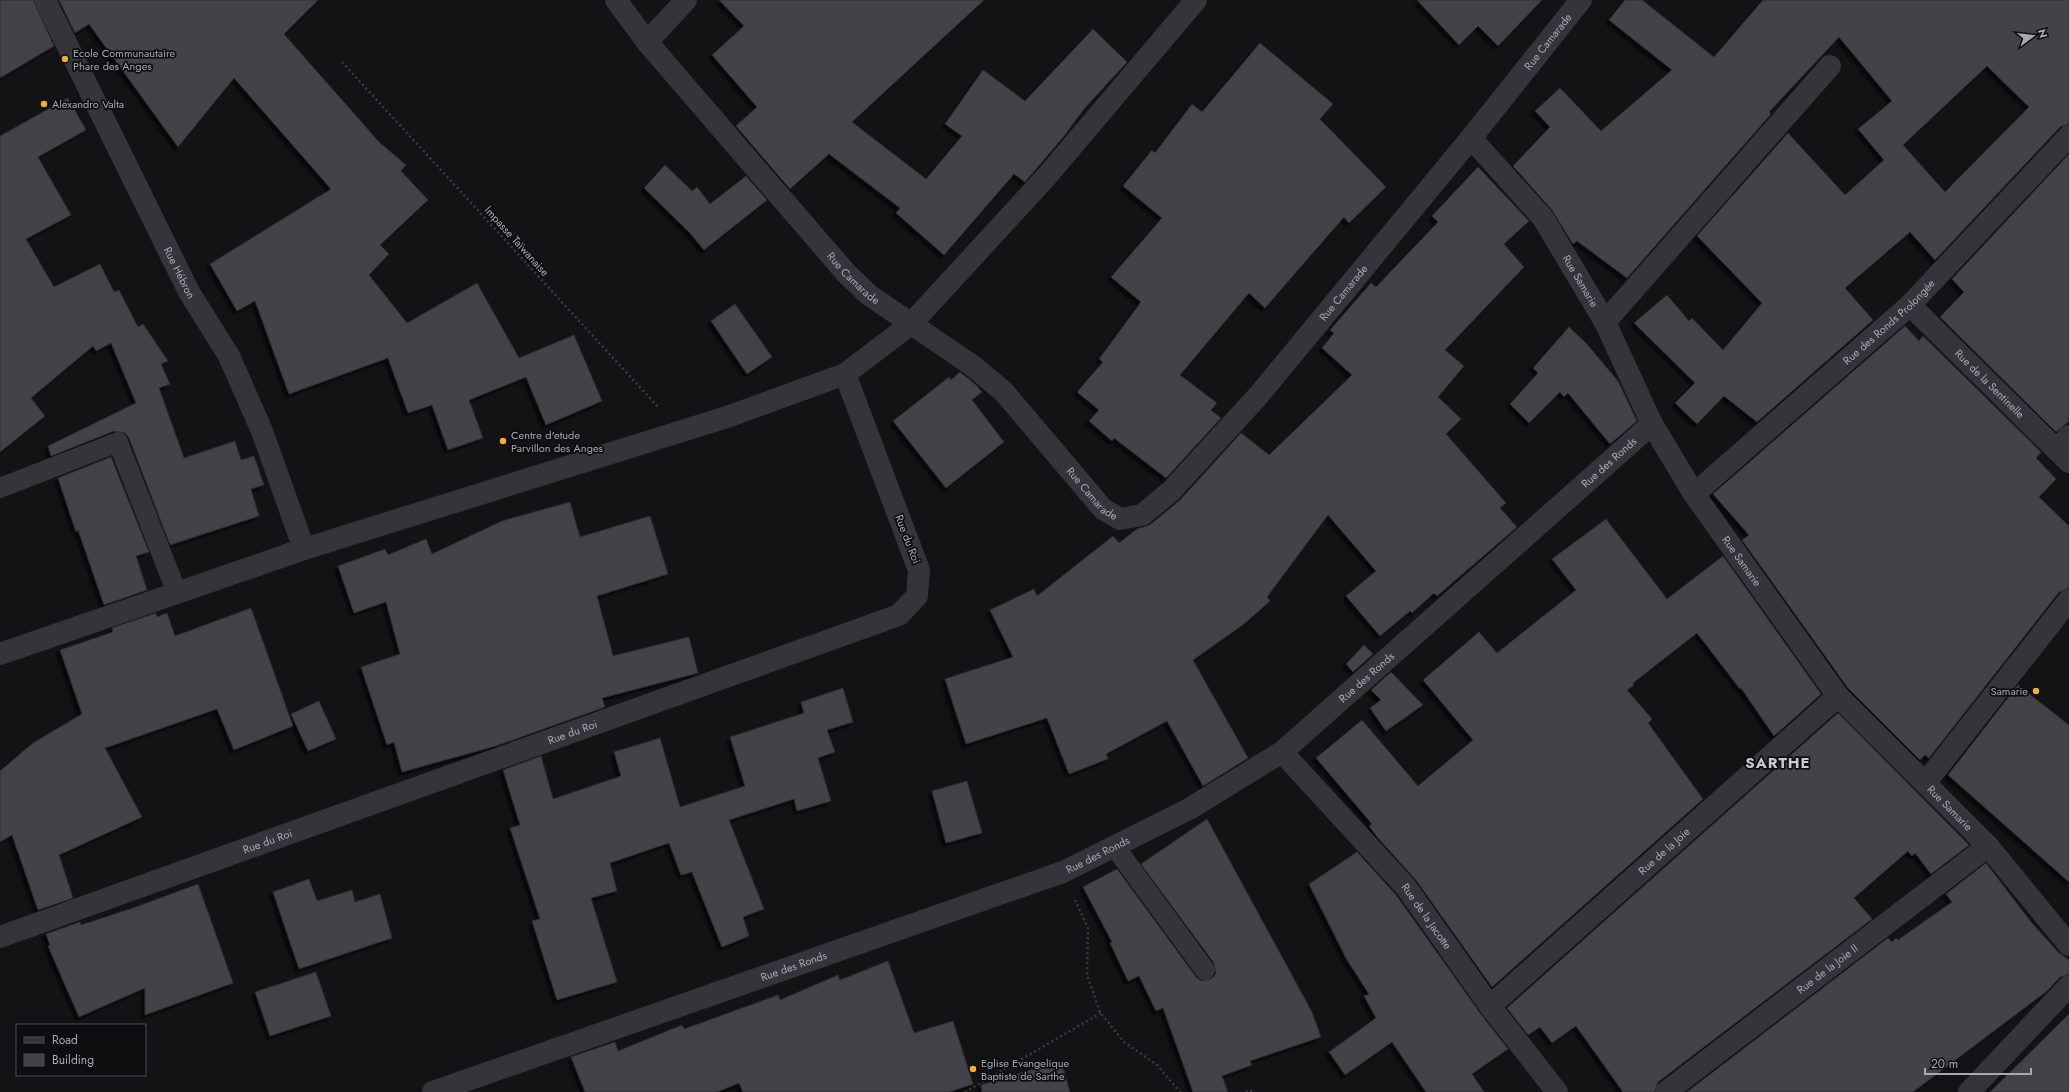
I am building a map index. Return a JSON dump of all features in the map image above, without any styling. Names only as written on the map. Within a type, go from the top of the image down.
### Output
[{"type":"street","name":"Rue Hébron","points":[[45,0],[189,292],[230,356],[262,432],[304,549]]},
{"type":"street","name":"Rue Camarade","points":[[616,0],[647,42],[846,273],[868,295],[973,366],[1004,392],[1103,509],[1120,519],[1142,514],[1170,491],[1258,396],[1471,138],[1581,0]]},
{"type":"street","points":[[647,42],[686,0]]},
{"type":"street","points":[[0,654],[304,549],[727,417],[845,374],[911,324],[1047,176],[1196,0]]},
{"type":"street","points":[[1605,322],[1830,66]]},
{"type":"street","name":"Rue des Ronds Prolongée","points":[[1694,494],[1910,305],[2069,136]]},
{"type":"street","name":"Rue Samarie","points":[[1471,138],[1543,218],[1605,322],[1652,424],[1694,494],[1838,696],[1926,782],[1988,846],[2069,945]]},
{"type":"street","name":"Rue de la Sentinelle","points":[[1910,305],[2065,449]]},
{"type":"street","name":"Rue du Roi","points":[[0,937],[899,616],[917,596],[919,570],[845,374]]},
{"type":"street","name":"Rue des Ronds","points":[[433,1092],[1062,872],[1115,847],[1188,809],[1282,752],[1652,424]]},
{"type":"street","points":[[1926,782],[2069,600]]},
{"type":"street","name":"Rue de la Joie","points":[[1490,1006],[1838,696]]},
{"type":"street","name":"Rue de la Jacotte","points":[[1282,752],[1406,887],[1490,1006],[1557,1092]]},
{"type":"street","name":"Rue de la Joie II","points":[[1666,1092],[1988,846]]},
{"type":"street","points":[[1969,1092],[2069,986]]},
{"type":"lane","points":[[0,488],[118,442],[177,593]]},
{"type":"lane","points":[[1115,847],[1204,970]]},
{"type":"path","name":"Impasse Taïwanaise","points":[[342,62],[680,431]]},
{"type":"path","points":[[1062,872],[1088,928],[1087,975],[1101,1013],[1124,1042],[1157,1065],[1180,1092]]},
{"type":"path","points":[[965,1092],[1101,1013]]},
{"type":"path","points":[[1246,1092],[1250,1090],[1252,1092]]},
{"type":"building","points":[[0,0],[33,0],[54,46],[0,78]]},
{"type":"building","points":[[59,0],[318,0],[284,34],[379,142],[406,165],[401,171],[428,200],[380,245],[389,254],[369,275],[407,323],[477,283],[519,358],[574,335],[602,401],[546,425],[526,377],[469,400],[483,438],[448,450],[432,405],[408,413],[388,358],[289,394],[255,301],[237,311],[210,264],[331,189],[234,78],[178,147],[89,24],[75,33]]},
{"type":"building","points":[[719,0],[984,0],[852,122],[926,179],[962,136],[945,124],[983,70],[1025,101],[1093,29],[1127,62],[1084,109],[1064,136],[1025,182],[1014,174],[944,255],[896,213],[900,208],[829,154],[790,189],[736,126],[757,107],[712,55],[744,26]]},
{"type":"building","points":[[1417,0],[1542,0],[1498,46],[1478,26],[1459,45]]},
{"type":"building","points":[[1625,0],[1642,0],[1714,57],[1763,0],[2069,0],[2069,124],[2060,127],[1935,260],[1910,232],[1845,288],[1873,320],[1757,422],[1724,396],[1697,424],[1675,403],[1695,383],[1634,323],[1667,295],[1689,321],[1692,318],[1723,350],[1762,303],[1697,236],[1788,133],[1845,195],[1884,160],[1858,129],[1892,101],[1839,37],[1769,112],[1771,114],[1627,278],[1577,241],[1573,244],[1552,210],[1513,166],[1550,127],[1535,111],[1560,88],[1601,131],[1672,70],[1609,20]],"holes":[[[1987,66],[2029,107],[1945,192],[1903,145]]]},
{"type":"building","points":[[1260,43],[1333,104],[1320,119],[1386,187],[1349,223],[1344,217],[1265,308],[1249,293],[1180,375],[1217,403],[1211,410],[1221,418],[1166,478],[1114,438],[1112,441],[1089,421],[1099,410],[1077,392],[1103,362],[1099,359],[1141,302],[1111,277],[1162,218],[1123,186],[1152,150],[1155,153],[1192,104],[1202,112]]},
{"type":"building","points":[[68,98],[86,130],[38,157],[71,215],[26,239],[54,287],[100,264],[114,292],[119,290],[138,327],[143,324],[168,361],[161,364],[170,384],[159,388],[184,458],[235,441],[241,460],[254,456],[264,485],[251,489],[259,516],[170,545],[129,438],[125,433],[114,431],[51,456],[48,446],[136,403],[111,343],[96,351],[93,346],[31,398],[45,416],[0,452],[0,136]]},
{"type":"building","points":[[2069,154],[2069,421],[2056,432],[1940,317],[1964,292],[1952,279]]},
{"type":"building","points":[[665,165],[692,191],[697,187],[710,204],[746,176],[767,200],[704,250],[690,233],[644,188]]},
{"type":"building","points":[[1478,167],[1529,221],[1504,244],[1524,267],[1445,350],[1464,366],[1438,397],[1461,419],[1446,434],[1506,503],[1500,508],[1517,527],[1437,596],[1434,593],[1412,613],[1410,611],[1380,636],[1346,596],[1376,571],[1328,515],[1267,597],[1270,601],[1244,624],[1193,660],[1248,758],[1203,786],[1167,721],[1106,754],[1108,759],[1069,774],[1047,718],[966,744],[945,679],[1013,657],[990,610],[1034,589],[1037,596],[1113,536],[1119,543],[1137,529],[1150,525],[1180,500],[1241,433],[1269,455],[1352,375],[1322,348],[1334,333],[1330,330],[1371,283],[1376,287],[1438,222],[1432,216]]},
{"type":"building","points":[[735,304],[772,357],[747,374],[711,321]]},
{"type":"building","points":[[1905,326],[1919,341],[1923,336],[2041,452],[2036,458],[2056,479],[2039,497],[2069,526],[2069,588],[2059,592],[1929,758],[1925,755],[1920,760],[1848,688],[1742,540],[1749,535],[1713,494]]},
{"type":"building","points":[[1569,327],[1586,343],[1618,381],[1637,421],[1610,444],[1568,393],[1564,397],[1560,392],[1529,423],[1510,404],[1538,373],[1533,368]]},
{"type":"building","points":[[960,372],[982,392],[972,400],[1004,442],[946,488],[893,421],[949,377],[951,380]]},
{"type":"building","points":[[111,457],[149,552],[136,556],[147,590],[104,605],[78,530],[76,532],[58,478]]},
{"type":"building","points":[[570,502],[580,537],[650,516],[668,574],[597,596],[613,656],[689,637],[698,673],[602,698],[605,707],[496,746],[402,772],[394,742],[387,745],[361,667],[400,654],[386,602],[354,613],[338,566],[385,549],[388,555],[426,539],[432,554],[502,521]]},
{"type":"building","points":[[1606,519],[1667,599],[1723,556],[1821,694],[1774,736],[1741,688],[1740,689],[1697,633],[1633,683],[1634,685],[1627,690],[1652,719],[1648,723],[1703,799],[1492,987],[1416,880],[1378,838],[1369,826],[1372,824],[1316,758],[1362,720],[1418,786],[1473,740],[1423,680],[1479,632],[1497,653],[1576,590],[1552,559]]},
{"type":"building","points":[[251,608],[293,726],[234,750],[217,709],[105,748],[142,817],[59,855],[73,898],[38,910],[12,835],[0,842],[0,771],[33,743],[82,714],[60,650],[113,632],[112,628],[156,613],[157,617],[167,613],[175,636]]},
{"type":"building","points":[[1364,645],[1373,654],[1353,672],[1346,664]]},
{"type":"building","points":[[1391,672],[1423,705],[1386,731],[1370,708],[1381,700],[1371,690]]},
{"type":"building","points":[[2018,685],[2069,725],[2069,882],[1948,775]]},
{"type":"building","points":[[843,688],[853,722],[827,730],[835,752],[818,758],[831,801],[797,811],[794,799],[729,820],[764,909],[743,917],[749,936],[722,947],[692,872],[681,875],[669,843],[610,863],[617,891],[591,898],[617,982],[557,1000],[532,921],[540,919],[510,828],[520,825],[503,770],[541,756],[553,799],[621,776],[614,752],[660,738],[680,807],[745,786],[730,737],[804,713],[801,702]]},
{"type":"building","points":[[319,701],[336,739],[308,751],[291,714]]},
{"type":"building","points":[[1838,713],[1969,845],[1931,874],[1915,853],[1912,856],[1908,851],[1854,898],[1872,919],[1658,1082],[1654,1092],[1623,1092],[1576,1026],[1552,1043],[1540,1027],[1528,1035],[1507,1008]]},
{"type":"building","points":[[967,781],[982,833],[946,843],[932,791]]},
{"type":"building","points":[[1207,819],[1312,1012],[1321,1037],[1250,1061],[1252,1065],[1222,1076],[1228,1092],[1193,1092],[1163,1008],[1156,1011],[1139,976],[1128,981],[1110,943],[1112,942],[1083,887],[1117,869],[1196,977],[1201,981],[1211,979],[1216,974],[1214,963],[1141,864]]},
{"type":"building","points":[[1357,852],[1396,895],[1480,1013],[1508,1049],[1472,1074],[1484,1092],[1426,1092],[1392,1042],[1345,1075],[1329,1052],[1376,1018],[1364,996],[1369,994],[1347,960],[1309,884]]},
{"type":"building","points":[[1986,863],[2031,922],[2059,953],[2069,960],[2069,974],[2060,977],[2047,991],[1913,1092],[1687,1092],[1888,938],[1892,942],[1896,938],[1898,940],[1952,902],[1946,894]]},
{"type":"building","points":[[309,879],[317,901],[352,890],[355,902],[380,894],[392,938],[299,969],[273,892]]},
{"type":"building","points":[[198,884],[233,983],[145,1015],[145,988],[79,1017],[48,946],[50,945],[46,934],[80,922],[81,925],[133,908]]},
{"type":"building","points":[[888,961],[914,1033],[953,1021],[973,1084],[949,1092],[743,1092],[739,1083],[717,1092],[585,1092],[571,1057],[615,1042],[618,1051],[682,1025],[684,1029],[778,995],[780,1000],[838,975],[840,980]]},
{"type":"building","points":[[316,972],[331,1016],[270,1036],[255,992]]},
{"type":"building","points":[[2069,1014],[2069,1092],[1990,1092]]},
{"type":"building","points":[[1061,1061],[1070,1092],[982,1092],[981,1085]]},
{"type":"place","name":"Ecole Communautaire Phare des Anges","points":[[65,59]]},
{"type":"place","name":"Alexandro Valta","points":[[44,104]]},
{"type":"place","name":"Centre d'etude Parvillon des Anges","points":[[503,441]]},
{"type":"place","name":"Samarie","points":[[2036,691]]},
{"type":"place","name":"Eglise Evangelique Baptiste de Sarthe","points":[[973,1069]]},
{"type":"district","name":"SARTHE","points":[[1778,763]]}]
